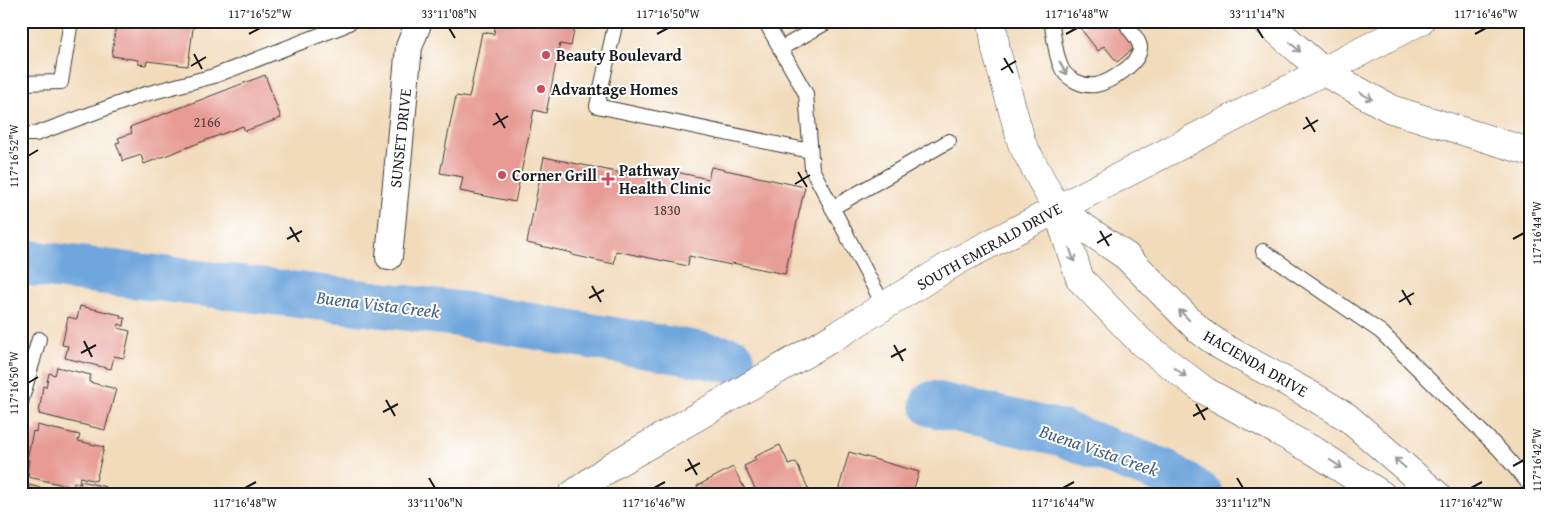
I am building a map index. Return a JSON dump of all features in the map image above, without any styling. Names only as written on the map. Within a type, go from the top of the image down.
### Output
[{"type":"main road","name":"HACIENDA DRIVE","points":[[992,21],[996,50],[1022,144],[1057,209],[1080,279],[1142,343],[1205,391],[1316,452],[1382,495]]},
{"type":"main road","points":[[1266,21],[1324,72],[1391,110],[1530,152]]},
{"type":"main road","name":"SOUTH EMERALD DRIVE","points":[[572,495],[612,466],[834,337],[957,261],[1420,21]]},
{"type":"main road","name":"HACIENDA DRIVE","points":[[1057,209],[1126,256],[1199,330],[1221,346],[1347,417],[1436,495]]},
{"type":"street","name":"SUNSET DRIVE","points":[[388,257],[409,47],[419,21]]},
{"type":"lane","points":[[21,83],[61,82],[71,21]]},
{"type":"lane","points":[[21,134],[36,134],[142,95],[214,76],[352,21]]},
{"type":"lane","points":[[616,21],[597,106],[810,151]]},
{"type":"lane","points":[[765,21],[806,94],[812,169],[884,306]]},
{"type":"lane","points":[[780,49],[829,21]]},
{"type":"lane","points":[[1052,21],[1061,68],[1070,78],[1081,85],[1095,85],[1110,80],[1131,65],[1138,56],[1140,47],[1137,38],[1128,27]]},
{"type":"lane","points":[[832,208],[950,141]]},
{"type":"lane","points":[[1263,251],[1381,332],[1500,450],[1530,485]]},
{"type":"lane","points":[[21,402],[38,339]]},
{"type":"building","points":[[116,21],[194,21],[188,66],[147,61],[146,65],[138,64],[138,60],[112,56]]},
{"type":"building","points":[[496,21],[576,21],[571,46],[560,44],[546,113],[534,110],[515,202],[460,191],[463,177],[440,173],[456,96],[469,98],[482,32],[494,34]]},
{"type":"building","points":[[1091,21],[1135,21],[1124,30],[1137,46],[1117,62],[1104,46],[1098,51],[1081,29]]},
{"type":"building","points":[[265,75],[281,118],[245,131],[243,126],[144,164],[141,155],[123,161],[116,143],[120,142],[118,138],[132,133],[130,127]]},
{"type":"building","points":[[544,157],[636,176],[639,164],[708,179],[711,167],[805,187],[785,274],[689,256],[688,266],[616,251],[614,264],[527,243]]},
{"type":"building","points":[[80,306],[121,315],[120,318],[125,318],[124,326],[119,324],[118,328],[130,331],[124,358],[114,356],[111,369],[65,358],[68,346],[62,345],[68,317],[77,319]]},
{"type":"building","points":[[57,367],[91,375],[89,382],[116,389],[105,430],[39,414],[43,386],[46,387],[49,373],[55,375]]},
{"type":"building","points":[[37,425],[80,435],[78,441],[104,447],[96,481],[80,477],[79,484],[74,482],[73,487],[28,477],[29,460],[27,459],[33,431],[36,432]]},
{"type":"building","points":[[780,445],[789,465],[796,462],[811,495],[758,495],[744,466],[756,460],[754,457]]},
{"type":"building","points":[[849,452],[919,472],[912,495],[837,495]]},
{"type":"building","points":[[733,467],[748,495],[702,495],[697,486]]},
{"type":"building","points":[[81,481],[106,487],[105,495],[79,490]]},
{"type":"building","points":[[29,485],[62,493],[62,495],[26,495]]},
{"type":"waterway","name":"Buena Vista Creek","points":[[21,262],[466,315],[732,360]]},
{"type":"waterway","name":"Buena Vista Creek","points":[[933,404],[1061,433],[1164,472],[1200,495]]},
{"type":"place","name":"Beauty Boulevard","points":[[546,55]]},
{"type":"place","name":"Advantage Homes","points":[[541,89]]},
{"type":"place","name":"Corner Grill","points":[[502,175]]},
{"type":"place","name":"Pathway Health Clinic","points":[[608,179]]}]
